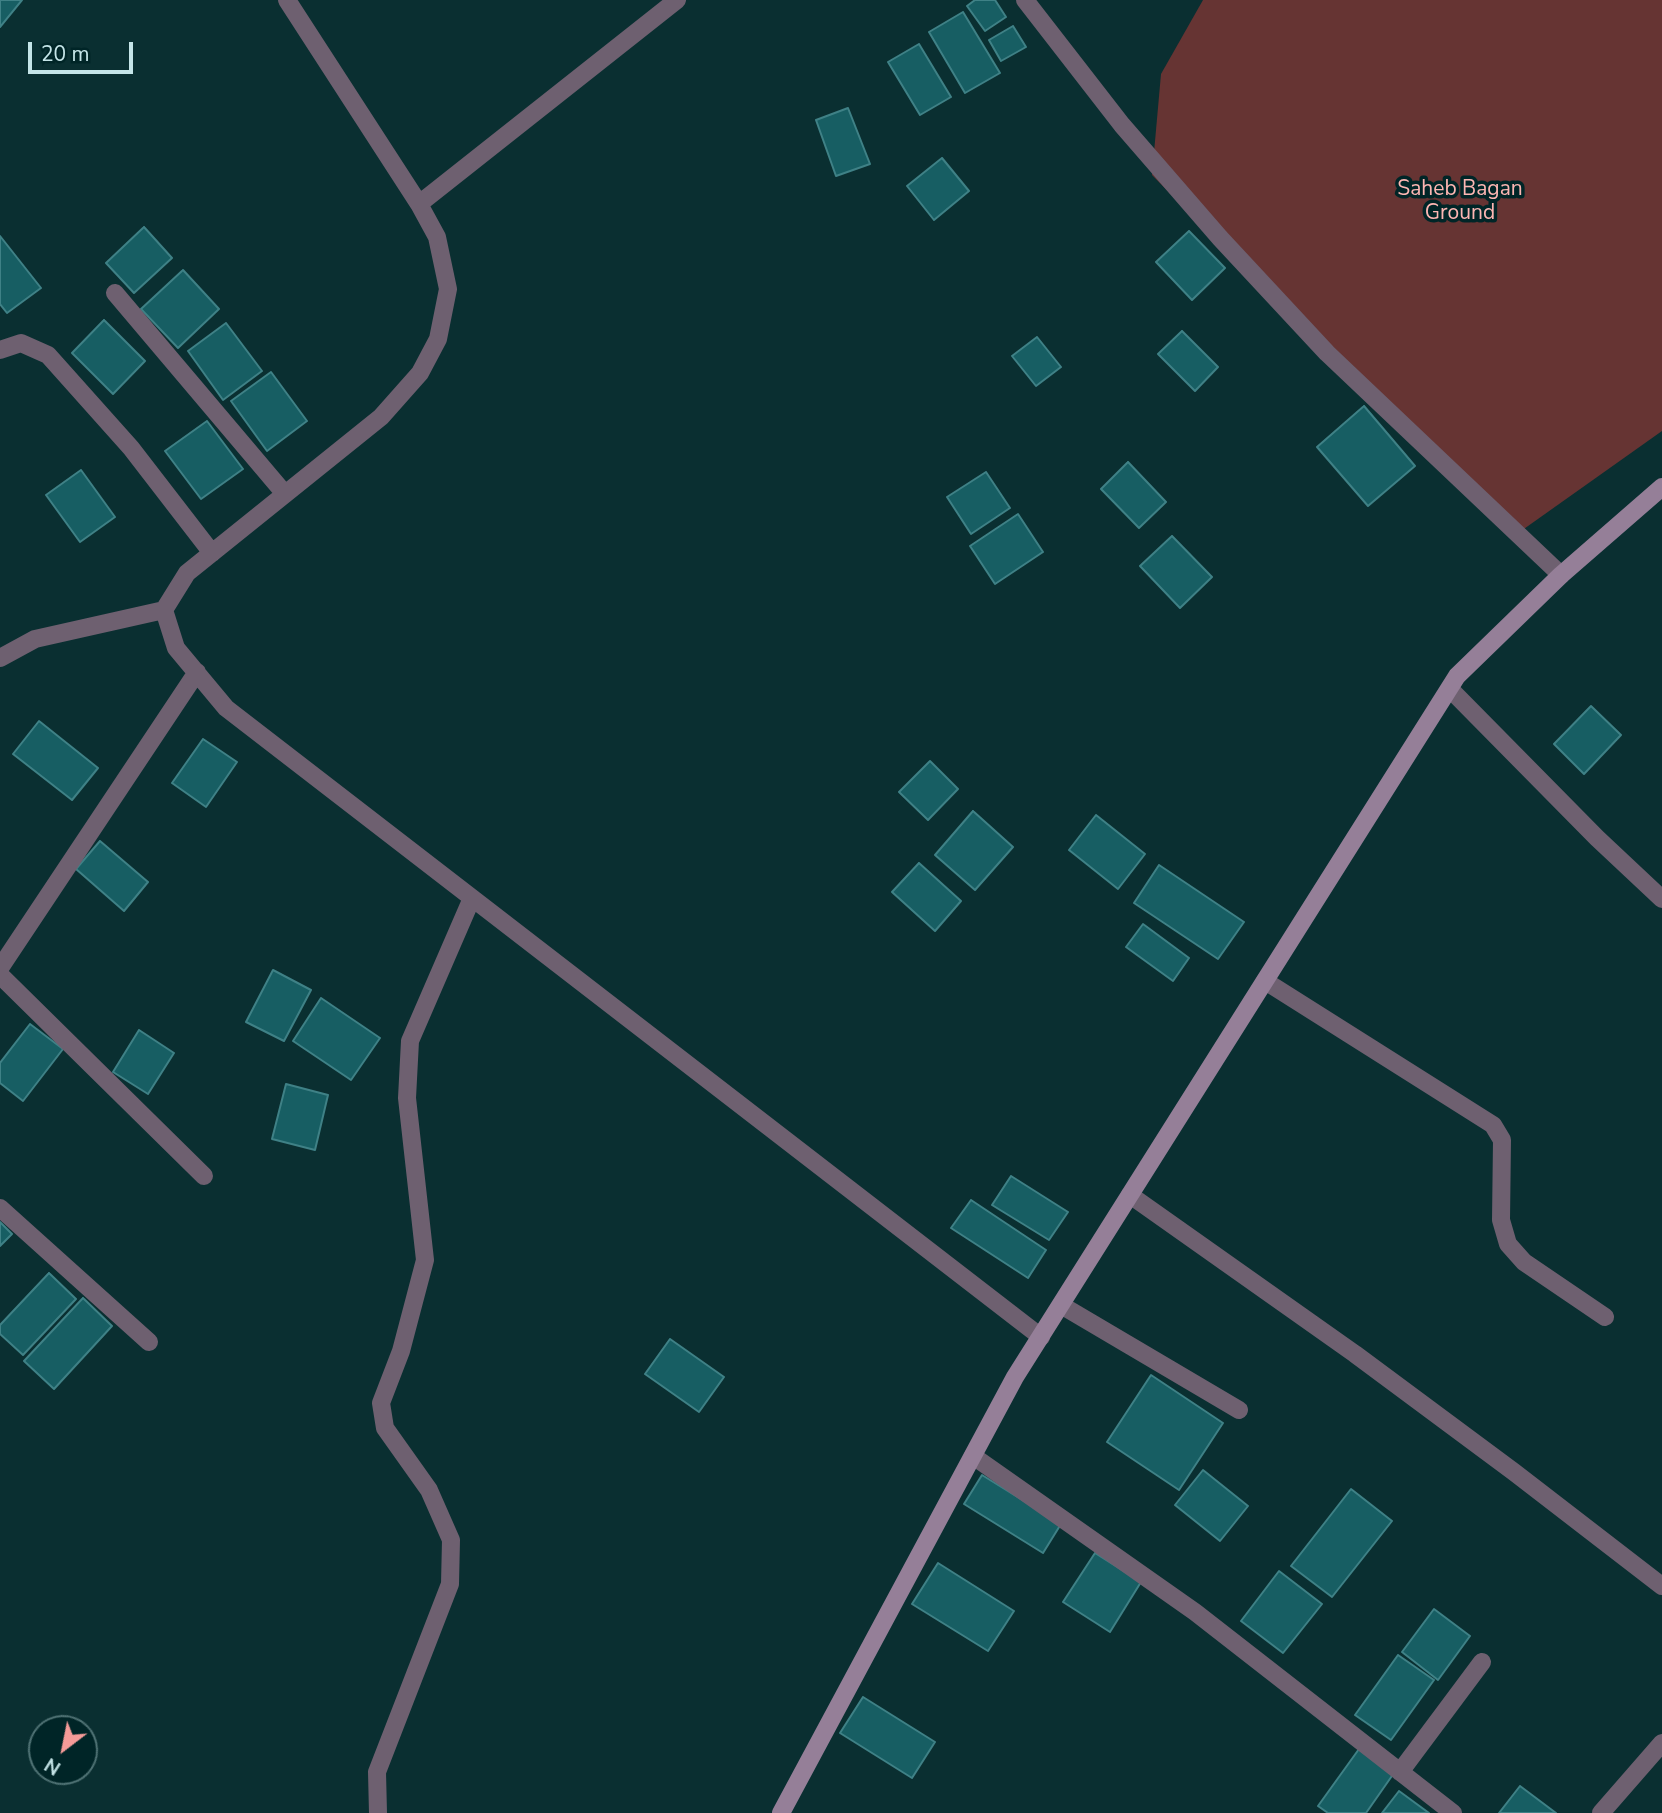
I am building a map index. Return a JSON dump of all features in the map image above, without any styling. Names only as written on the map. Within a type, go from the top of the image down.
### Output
[{"type":"street","points":[[0,658],[35,639],[164,610],[187,573],[381,417],[420,373],[438,338],[448,289],[437,237],[419,204],[287,0]]},
{"type":"street","points":[[419,204],[677,0]]},
{"type":"street","points":[[1025,0],[1122,125],[1220,238],[1327,353],[1561,575]]},
{"type":"street","points":[[115,293],[285,494]]},
{"type":"street","points":[[0,350],[21,343],[48,355],[131,447],[212,553]]},
{"type":"street","points":[[781,1813],[1015,1377],[1457,677],[1561,575],[1662,487]]},
{"type":"street","points":[[164,610],[176,648],[226,708],[1041,1337]]},
{"type":"street","points":[[0,968],[197,673]]},
{"type":"street","points":[[1450,689],[1597,838],[1662,899]]},
{"type":"street","points":[[378,1813],[377,1772],[450,1584],[451,1540],[429,1490],[385,1428],[381,1403],[401,1350],[425,1260],[407,1098],[410,1041],[472,898]]},
{"type":"street","points":[[0,975],[204,1176]]},
{"type":"street","points":[[1265,981],[1493,1125],[1502,1140],[1501,1220],[1508,1244],[1524,1262],[1605,1317]]},
{"type":"street","points":[[1130,1195],[1366,1362],[1662,1586]]},
{"type":"street","points":[[0,1208],[149,1342]]},
{"type":"street","points":[[1060,1306],[1238,1410]]},
{"type":"street","points":[[973,1456],[1195,1612],[1453,1813]]},
{"type":"street","points":[[1400,1772],[1482,1662]]},
{"type":"street","points":[[1601,1813],[1662,1743]]},
{"type":"green space","name":"Saheb Bagan Ground","points":[[1203,0],[1662,0],[1662,431],[1521,531],[1384,412],[1152,175],[1161,74]]},
{"type":"building","points":[[0,0],[22,0],[0,27]]},
{"type":"building","points":[[975,0],[995,0],[1006,17],[985,31],[967,6]]},
{"type":"building","points":[[963,12],[1000,73],[965,93],[929,32]]},
{"type":"building","points":[[1013,26],[1026,47],[1001,61],[989,40]]},
{"type":"building","points":[[919,44],[951,97],[920,115],[888,62]]},
{"type":"building","points":[[848,108],[870,164],[836,176],[816,120]]},
{"type":"building","points":[[942,158],[969,191],[934,220],[907,186]]},
{"type":"building","points":[[144,227],[172,258],[134,293],[106,263]]},
{"type":"building","points":[[1189,231],[1225,268],[1192,300],[1156,262]]},
{"type":"building","points":[[0,236],[41,288],[7,313],[0,304]]},
{"type":"building","points":[[183,270],[219,309],[178,348],[141,309]]},
{"type":"building","points":[[104,320],[145,361],[113,394],[72,353]]},
{"type":"building","points":[[226,323],[262,371],[223,400],[188,351]]},
{"type":"building","points":[[1182,331],[1218,367],[1195,391],[1158,354]]},
{"type":"building","points":[[1037,337],[1061,367],[1036,386],[1012,356]]},
{"type":"building","points":[[271,372],[307,421],[267,451],[231,401]]},
{"type":"building","points":[[1364,406],[1415,466],[1368,506],[1317,447]]},
{"type":"building","points":[[207,421],[243,469],[201,499],[165,451]]},
{"type":"building","points":[[1128,462],[1166,502],[1139,528],[1101,489]]},
{"type":"building","points":[[81,470],[115,517],[80,542],[46,495]]},
{"type":"building","points":[[986,472],[1010,508],[971,534],[947,497]]},
{"type":"building","points":[[1018,514],[1043,552],[995,584],[970,546]]},
{"type":"building","points":[[1172,536],[1212,577],[1180,608],[1140,566]]},
{"type":"building","points":[[1591,706],[1621,735],[1584,774],[1554,744]]},
{"type":"building","points":[[39,721],[98,768],[72,800],[13,754]]},
{"type":"building","points":[[203,739],[237,762],[206,807],[172,783]]},
{"type":"building","points":[[930,761],[958,789],[928,820],[899,792]]},
{"type":"building","points":[[973,811],[1013,847],[975,890],[935,855]]},
{"type":"building","points":[[1096,815],[1145,854],[1118,889],[1069,850]]},
{"type":"building","points":[[100,841],[148,882],[124,911],[76,869]]},
{"type":"building","points":[[919,863],[961,901],[935,931],[892,892]]},
{"type":"building","points":[[1159,865],[1244,922],[1218,959],[1134,903]]},
{"type":"building","points":[[1143,924],[1189,958],[1173,981],[1126,947]]},
{"type":"building","points":[[273,970],[311,990],[284,1041],[246,1022]]},
{"type":"building","points":[[321,998],[380,1038],[351,1080],[293,1041]]},
{"type":"building","points":[[30,1024],[63,1049],[23,1101],[0,1083],[0,1063]]},
{"type":"building","points":[[139,1030],[174,1053],[148,1094],[113,1072]]},
{"type":"building","points":[[286,1084],[328,1095],[315,1150],[272,1139]]},
{"type":"building","points":[[1011,1176],[1068,1212],[1049,1240],[992,1205]]},
{"type":"building","points":[[971,1200],[1046,1250],[1028,1278],[951,1228]]},
{"type":"building","points":[[0,1222],[12,1234],[0,1246]]},
{"type":"building","points":[[49,1273],[76,1299],[23,1355],[0,1334],[0,1325]]},
{"type":"building","points":[[83,1298],[112,1326],[54,1389],[24,1361]]},
{"type":"building","points":[[670,1339],[724,1377],[699,1412],[645,1374]]},
{"type":"building","points":[[1151,1375],[1223,1423],[1179,1490],[1107,1442]]},
{"type":"building","points":[[1203,1470],[1248,1506],[1220,1541],[1175,1505]]},
{"type":"building","points":[[982,1475],[1061,1524],[1043,1553],[964,1504]]},
{"type":"building","points":[[1351,1489],[1392,1521],[1332,1597],[1291,1566]]},
{"type":"building","points":[[1095,1553],[1141,1582],[1110,1632],[1063,1602]]},
{"type":"building","points":[[938,1563],[1014,1611],[988,1651],[912,1604]]},
{"type":"building","points":[[1279,1571],[1322,1604],[1283,1653],[1241,1621]]},
{"type":"building","points":[[1434,1609],[1470,1636],[1438,1680],[1402,1652]]},
{"type":"building","points":[[1398,1655],[1434,1680],[1391,1740],[1355,1715]]},
{"type":"building","points":[[863,1697],[935,1742],[912,1778],[840,1733]]},
{"type":"building","points":[[1359,1749],[1394,1773],[1366,1813],[1328,1813],[1318,1806]]},
{"type":"building","points":[[1520,1786],[1556,1813],[1499,1813]]},
{"type":"building","points":[[1399,1791],[1429,1813],[1382,1813]]}]
